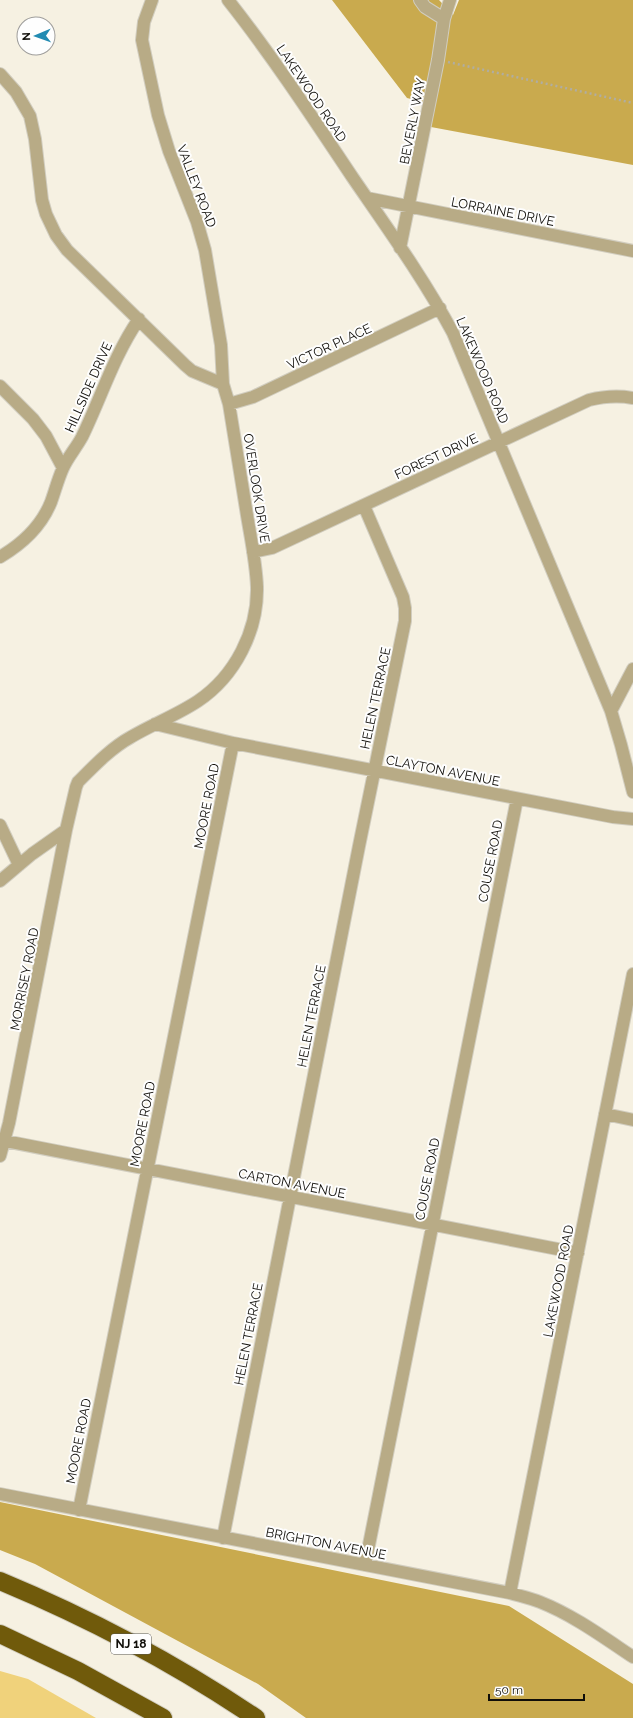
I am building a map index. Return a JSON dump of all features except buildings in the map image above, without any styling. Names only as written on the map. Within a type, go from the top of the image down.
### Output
[{"type":"highway","name":"NJ 18","points":[[0,1581],[76,1615],[148,1653],[256,1718]]},
{"type":"highway","points":[[0,1634],[78,1671],[163,1718]]},
{"type":"street","name":"VALLEY ROAD","points":[[152,0],[144,22],[142,40],[158,116],[168,151],[197,222],[206,250],[221,345],[223,384]]},
{"type":"street","name":"LAKEWOOD ROAD","points":[[228,0],[272,58],[367,198],[440,308],[453,333],[611,711],[622,745],[633,792]]},
{"type":"street","points":[[420,0],[425,7],[444,19]]},
{"type":"street","name":"BEVERLY WAY","points":[[400,248],[438,60],[444,19],[450,0]]},
{"type":"street","points":[[0,74],[16,92],[30,116],[35,139],[42,200],[46,214],[56,235],[67,250],[138,320],[192,370],[223,384]]},
{"type":"street","name":"LORRAINE DRIVE","points":[[367,198],[633,251]]},
{"type":"street","name":"VICTOR PLACE","points":[[229,404],[260,394],[440,308]]},
{"type":"street","name":"HILLSIDE DRIVE","points":[[0,557],[19,545],[38,526],[50,504],[63,468],[81,438],[126,338],[138,320]]},
{"type":"street","name":"OVERLOOK DRIVE","points":[[66,830],[78,782],[103,758],[130,737],[198,701],[215,687],[231,669],[242,650],[251,628],[256,604],[257,586],[253,552],[229,404],[223,384]]},
{"type":"street","name":"HILLSIDE DRIVE","points":[[0,386],[32,419],[46,436],[63,468]]},
{"type":"street","name":"FOREST DRIVE","points":[[253,552],[272,548],[589,400],[605,396],[618,395],[633,398]]},
{"type":"street","name":"HELEN TERRACE","points":[[223,1538],[374,771],[405,621],[403,597],[364,506]]},
{"type":"street","points":[[611,711],[633,669]]},
{"type":"street","name":"CLAYTON AVENUE","points":[[155,724],[233,743],[517,799],[613,817],[633,819]]},
{"type":"street","name":"MOORE ROAD","points":[[79,1510],[233,743]]},
{"type":"street","name":"COUSE ROAD","points":[[365,1565],[517,799]]},
{"type":"street","points":[[0,825],[19,865]]},
{"type":"street","points":[[0,882],[19,865],[66,830]]},
{"type":"street","name":"MORRISEY ROAD","points":[[0,1156],[2,1140],[11,1115],[66,830]]},
{"type":"street","name":"LAKEWOOD ROAD","points":[[510,1593],[633,974]]},
{"type":"street","points":[[606,1114],[633,1120]]},
{"type":"street","name":"CARTON AVENUE","points":[[2,1140],[578,1253]]},
{"type":"street","name":"BRIGHTON AVENUE","points":[[0,1494],[510,1593],[539,1602],[552,1608],[584,1625],[633,1657]]},
{"type":"path","points":[[438,60],[633,103]]},
{"type":"shaded area","points":[[332,0],[439,0],[453,15],[459,0],[633,0],[633,165],[431,127],[435,105],[407,98]]},
{"type":"shaded area","points":[[0,1502],[509,1606],[633,1684],[633,1718],[306,1718],[258,1684],[35,1564],[0,1550]]},
{"type":"shaded area","points":[[0,1671],[28,1679],[96,1718],[0,1718]]}]
